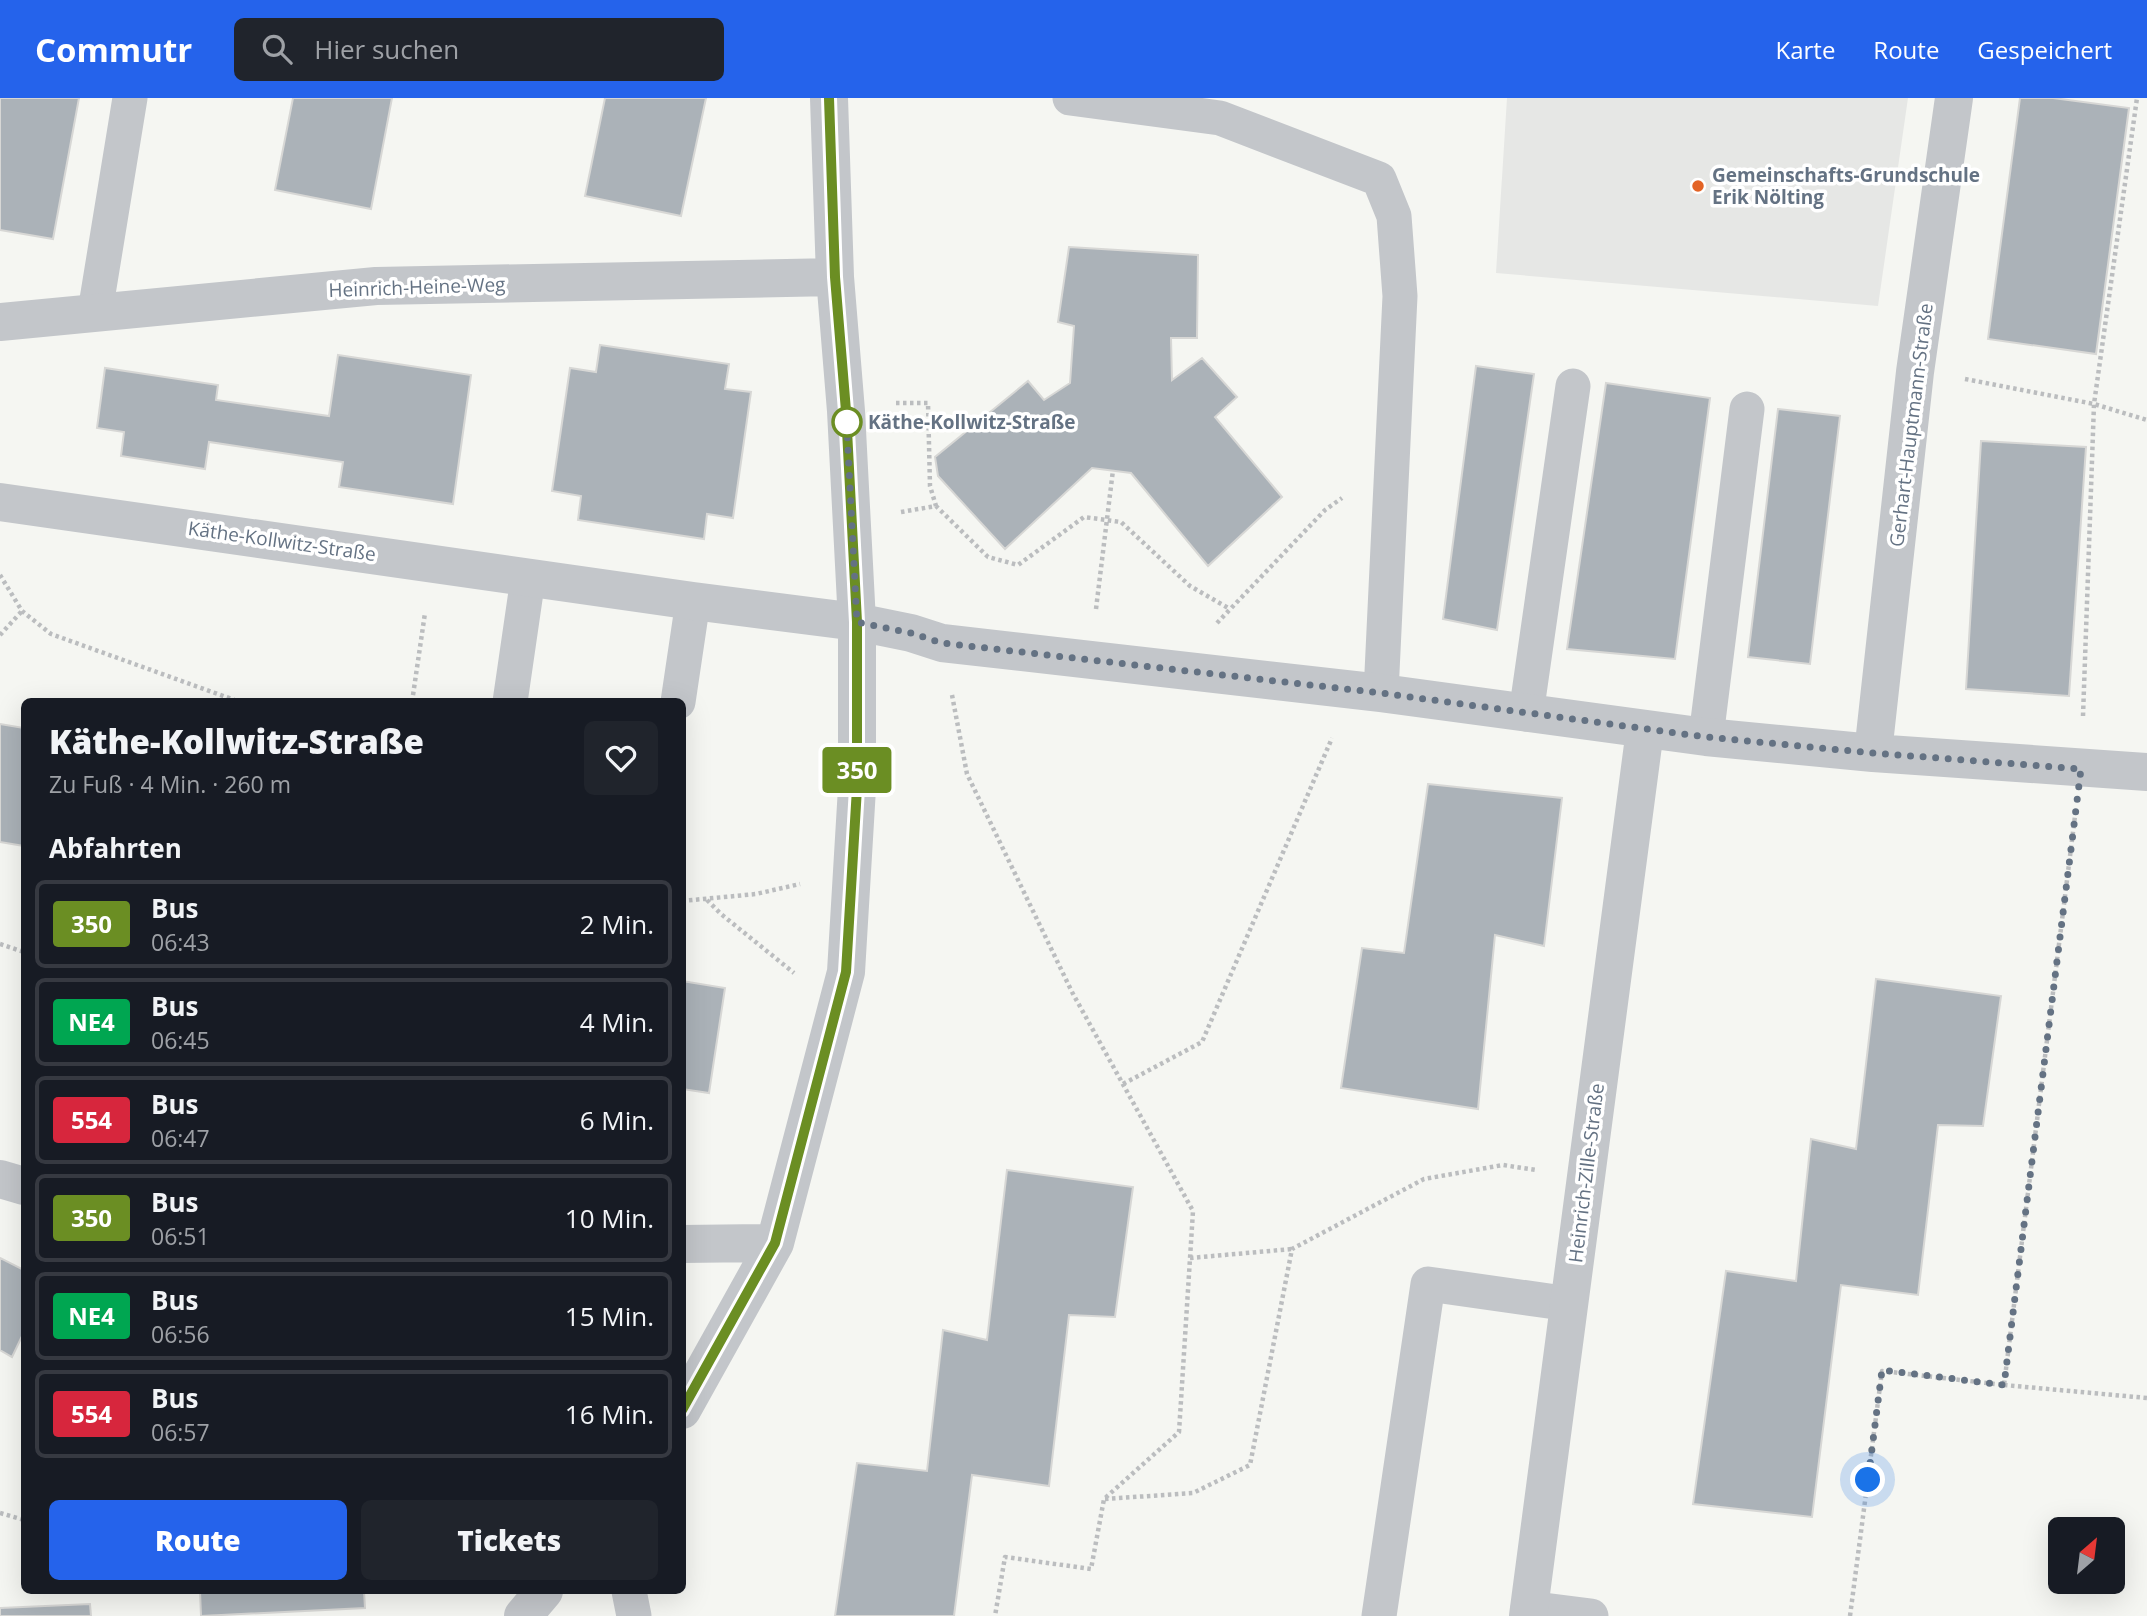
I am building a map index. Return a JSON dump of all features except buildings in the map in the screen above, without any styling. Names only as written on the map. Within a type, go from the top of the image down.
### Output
[{"type":"street","points":[[686,1403],[775,1243],[846,972],[857,788],[857,622],[846,403],[835,277],[829,98]]},
{"type":"street","name":"Gerhart-Hauptmann-Straße","points":[[1873,753],[1915,372],[1954,98]]},
{"type":"street","name":"Heinrich-Heine-Weg","points":[[0,322],[376,286],[835,277]]},
{"type":"street","name":"Käthe-Kollwitz-Straße","points":[[0,502],[857,622],[911,633],[942,643],[1202,671],[1706,737],[1873,753],[2147,772]]},
{"type":"street","name":"Heinrich-Zille-Straße","points":[[1528,1612],[1645,730]]},
{"type":"street","points":[[0,1179],[21,1185]]},
{"type":"street","points":[[686,1244],[775,1243]]},
{"type":"street","points":[[523,1616],[541,1594]]},
{"type":"lane","points":[[95,312],[130,98]]},
{"type":"lane","points":[[1070,98],[1220,118],[1378,179],[1394,216],[1400,296],[1392,471],[1366,692]]},
{"type":"lane","points":[[1526,714],[1573,386]]},
{"type":"lane","points":[[1706,737],[1747,409]]},
{"type":"lane","points":[[511,698],[528,578]]},
{"type":"lane","points":[[679,698],[693,601]]},
{"type":"lane","points":[[1380,1616],[1428,1284],[1570,1304]]},
{"type":"lane","points":[[630,1594],[634,1616]]},
{"type":"lane","points":[[1528,1612],[1591,1616]]},
{"type":"path","points":[[2004,1385],[2081,769],[2095,404],[2137,98]]},
{"type":"path","points":[[1915,372],[2095,404],[2147,420]]},
{"type":"path","points":[[846,403],[928,403],[930,486],[936,506],[988,557],[1018,565],[1084,517],[1108,520],[1121,523],[1190,586],[1230,609]]},
{"type":"path","points":[[1090,658],[1113,470]]},
{"type":"path","points":[[1202,671],[1210,632],[1230,609],[1325,510],[1392,471]]},
{"type":"path","points":[[853,521],[936,506]]},
{"type":"path","points":[[413,698],[433,562]]},
{"type":"path","points":[[0,575],[22,611],[51,634],[230,698]]},
{"type":"path","points":[[0,635],[22,611]]},
{"type":"path","points":[[942,643],[967,774],[1072,992],[1193,1211],[1179,1432],[1104,1499],[1091,1569],[1004,1557],[995,1616]]},
{"type":"path","points":[[1124,1084],[1202,1042],[1366,692]]},
{"type":"path","points":[[686,901],[756,894],[852,873]]},
{"type":"path","points":[[707,899],[721,914],[837,1009]]},
{"type":"path","points":[[0,944],[21,951]]},
{"type":"path","points":[[1190,1258],[1292,1248],[1424,1179],[1503,1165],[1585,1178]]},
{"type":"path","points":[[1104,1499],[1193,1493],[1250,1465],[1292,1248]]},
{"type":"path","points":[[1850,1616],[1882,1370],[2147,1398]]},
{"type":"path","points":[[0,1514],[21,1519]]},
{"type":"shaded area","name":"Gemeinschafts-Grundschule Erik Nölting","points":[[1507,98],[1908,98],[1878,306],[1496,273]]},
{"type":"bus line","name":"350","points":[[686,1403],[775,1243],[846,972],[857,788],[857,622],[846,411],[835,277],[829,98]]},
{"type":"place","name":"Gemeinschafts-Grundschule Erik Nölting","points":[[1698,186]]},
{"type":"place","name":"Käthe-Kollwitz-Straße","points":[[847,422]]},
{"type":"route","points":[[847,422],[846,411],[857,622],[911,633],[942,643],[1219,673],[1706,737],[2081,769],[2004,1385],[1882,1370],[1868,1480]]}]
